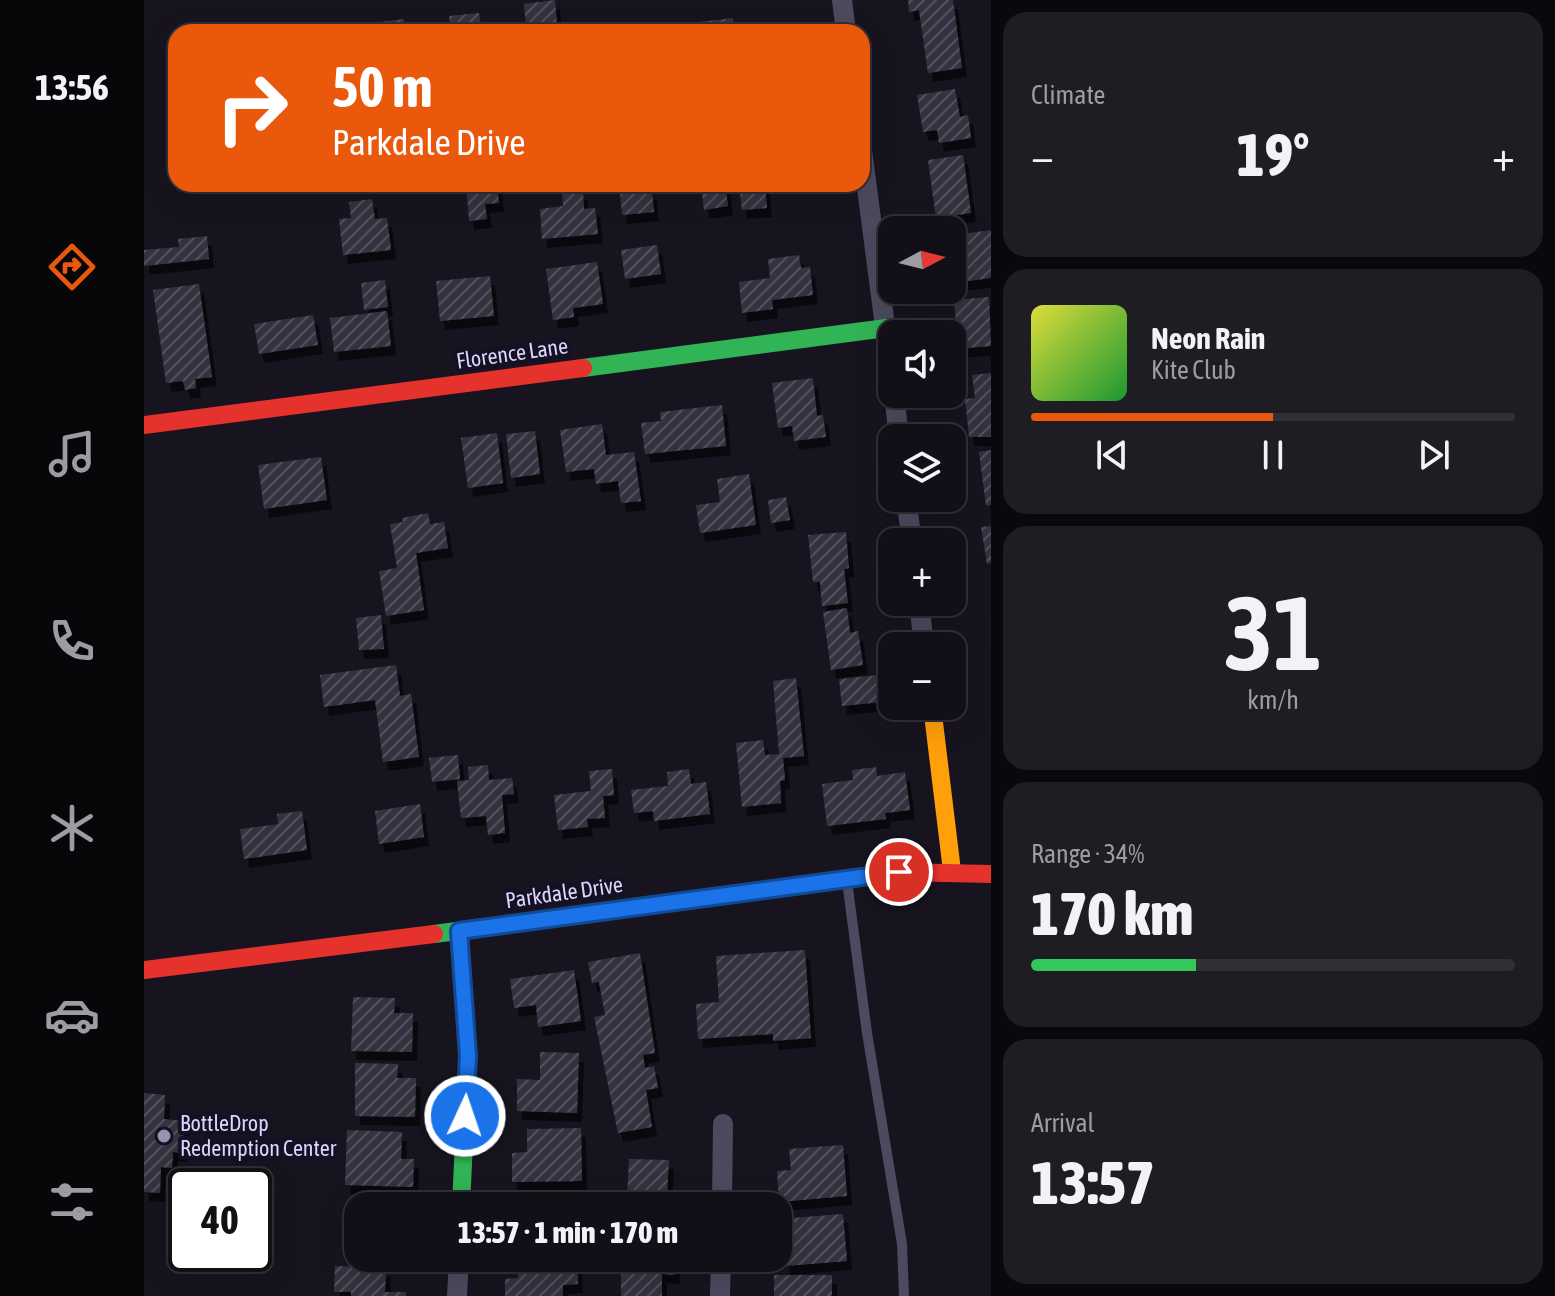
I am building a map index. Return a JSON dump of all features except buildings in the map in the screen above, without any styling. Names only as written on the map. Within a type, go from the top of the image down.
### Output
[{"type":"street","points":[[842,0],[845,24]]},
{"type":"street","points":[[868,192],[885,320]]},
{"type":"street","name":"Florence Lane","points":[[144,425],[878,329]]},
{"type":"street","points":[[934,720],[952,871]]},
{"type":"street","name":"Parkdale Drive","points":[[144,970],[899,872],[991,874]]},
{"type":"street","points":[[459,931],[468,1056],[462,1192]]},
{"type":"street","points":[[722,1192],[723,1124]]},
{"type":"street","points":[[457,1296],[458,1272]]},
{"type":"street","points":[[720,1296],[721,1272]]},
{"type":"lane","points":[[847,879],[867,1033],[902,1244],[904,1296]]},
{"type":"traffic: fast","points":[[583,368],[878,329]]},
{"type":"traffic: fast","points":[[434,934],[850,879]]},
{"type":"traffic: fast","points":[[459,931],[468,1056],[462,1192]]},
{"type":"traffic: slow","points":[[934,720],[952,871]]},
{"type":"traffic: jam","points":[[144,425],[583,368]]},
{"type":"traffic: jam","points":[[850,879],[899,872],[991,874]]},
{"type":"traffic: jam","points":[[144,970],[434,934]]},
{"type":"place","name":"BottleDrop Redemption Center","points":[[164,1136]]},
{"type":"route","points":[[465,1116],[468,1056],[459,931],[899,872]]}]
